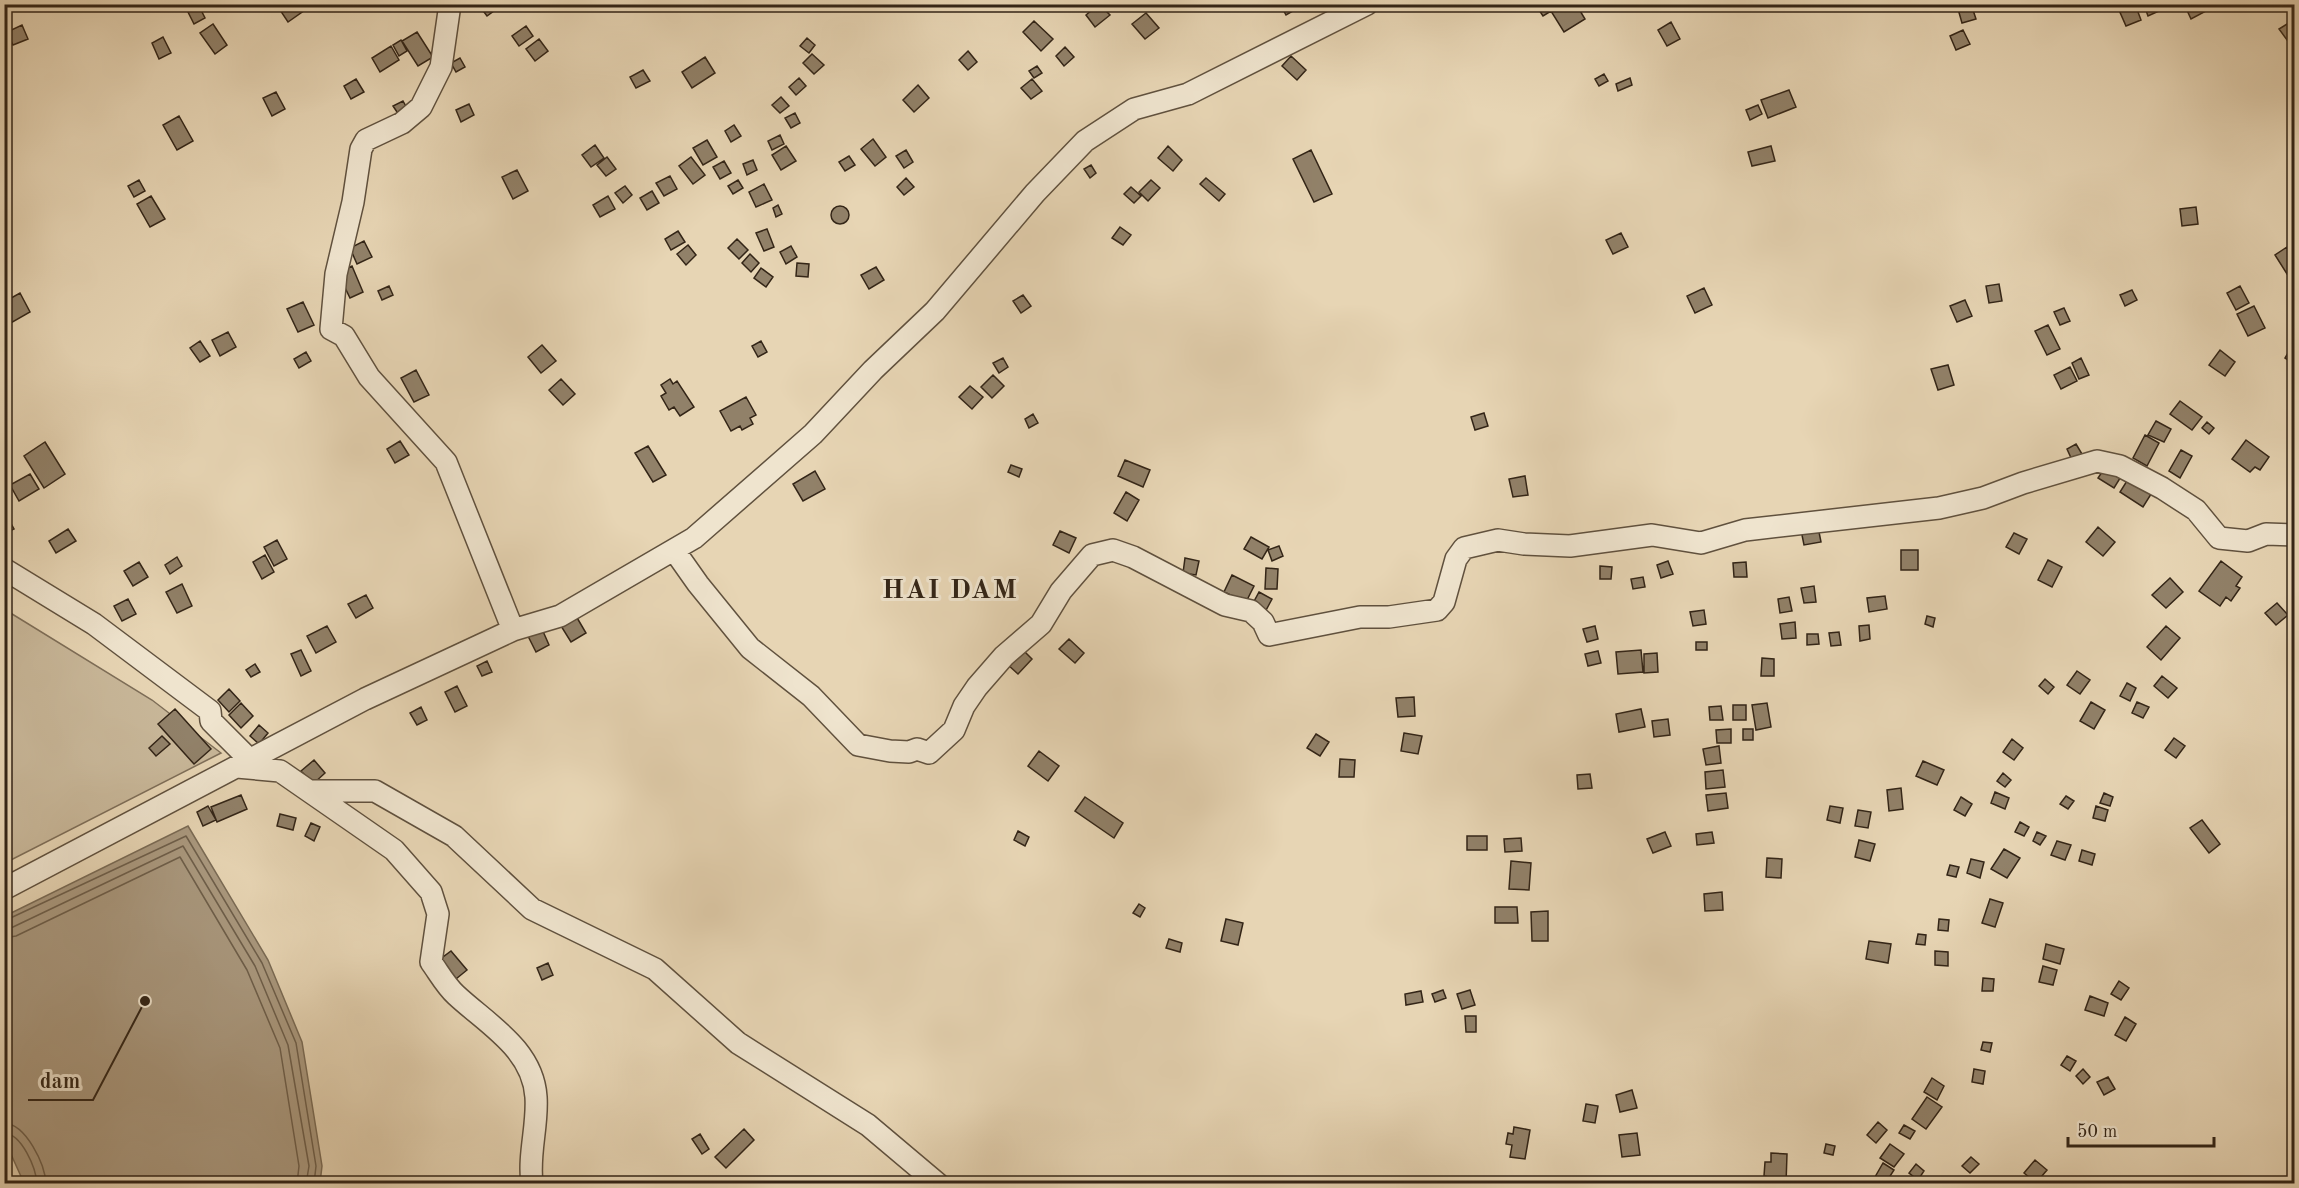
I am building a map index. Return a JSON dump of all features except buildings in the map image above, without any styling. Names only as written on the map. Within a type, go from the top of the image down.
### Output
[{"type":"street","points":[[450,4],[441,66],[421,107],[402,123],[366,141],[361,149],[353,202],[336,274],[331,329],[344,336],[369,377],[446,462],[513,630]]},
{"type":"street","points":[[4,889],[365,699],[513,630],[560,616],[694,538],[813,434],[873,370],[934,311],[1035,193],[1085,141],[1134,109],[1188,93],[1367,4]]},
{"type":"street","points":[[674,550],[698,584],[750,648],[811,696],[858,745],[891,751],[909,752],[917,749],[929,753],[954,730],[964,706],[977,687],[1004,656],[1041,624],[1061,591],[1092,555],[1113,550],[1134,557],[1225,605],[1251,611],[1263,622],[1269,635],[1360,617],[1389,617],[1437,610],[1444,602],[1456,559],[1464,548],[1498,540],[1570,546],[1652,535],[1676,537],[1701,543],[1745,530],[1939,508],[1983,498],[2023,483],[2097,461],[2120,466],[2162,488],[2174,498],[2196,510],[2219,538],[2248,541],[2266,534],[2295,535]]},
{"type":"street","points":[[4,569],[94,624],[210,711],[211,721],[243,764],[280,771],[310,791],[393,850],[432,892],[438,914],[431,962],[455,994],[520,1053],[531,1074],[536,1095],[529,1164],[532,1184]]},
{"type":"street","points":[[310,791],[375,791],[454,836],[531,909],[655,969],[738,1043],[868,1125],[938,1184]]},
{"type":"shaded area","points":[[4,609],[152,700],[221,753],[5,863]]},
{"type":"water","points":[[188,826],[268,960],[302,1042],[322,1166],[320,1183],[24,1183],[5,1141],[5,916]]},
{"type":"place","name":"dam","points":[[145,1001]]},
{"type":"district","name":"HAI DAM","points":[[950,590]]}]
